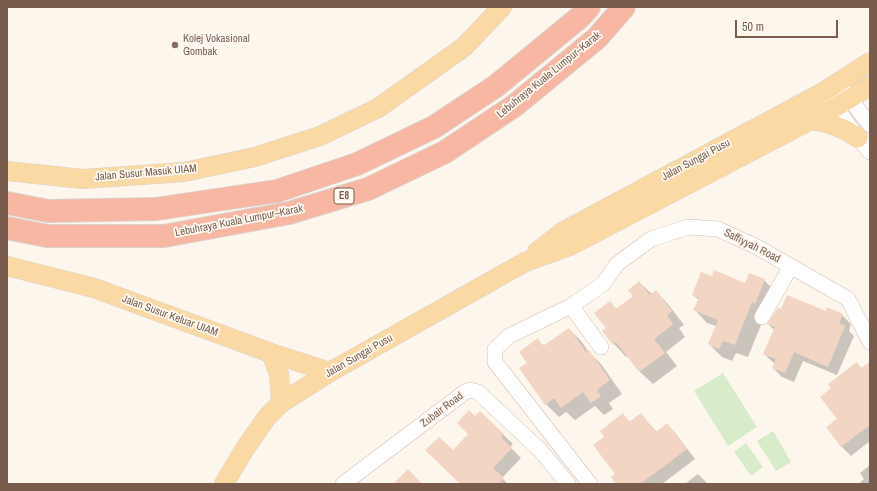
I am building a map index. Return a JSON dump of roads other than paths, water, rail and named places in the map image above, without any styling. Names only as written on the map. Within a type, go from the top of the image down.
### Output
[{"type":"highway","name":"Lebuhraya Kuala Lumpur–Karak","points":[[7,203],[48,211],[156,210],[277,191],[335,172],[357,164],[434,127],[496,86],[589,7]]},
{"type":"highway","name":"Lebuhraya Kuala Lumpur–Karak","points":[[7,228],[47,236],[164,236],[289,213],[368,189],[445,152],[514,106],[597,38],[624,7]]},
{"type":"main road","name":"Jalan Susur Masuk UIAM","points":[[7,171],[83,179],[184,172],[262,155],[320,136],[378,108],[464,47],[502,7]]},
{"type":"main road","name":"Jalan Sungai Pusu","points":[[525,262],[564,230],[831,87],[870,62]]},
{"type":"main road","name":"Jalan Sungai Pusu","points":[[224,484],[244,450],[267,417],[281,403],[330,372],[525,262],[572,245],[843,103],[870,86]]},
{"type":"main road","points":[[810,120],[836,125],[866,138]]},
{"type":"main road","name":"Jalan Susur Keluar UIAM","points":[[7,266],[94,288],[272,353],[330,372]]},
{"type":"main road","points":[[272,353],[279,374],[281,403]]},
{"type":"street","points":[[831,87],[866,138]]},
{"type":"street","name":"Saffiyyah Road","points":[[590,484],[495,362],[495,350],[509,336],[571,306],[603,284],[617,264],[651,239],[688,227],[718,229],[757,247],[848,299],[870,342]]},
{"type":"street","name":"Saffiyyah Road","points":[[762,317],[791,266]]},
{"type":"street","points":[[571,306],[602,347]]},
{"type":"street","name":"Zubair Road","points":[[343,484],[465,392],[470,390],[478,392],[542,451],[568,484]]},
{"type":"place","name":"Kolej Vokasional Gombak","points":[[175,45]]}]
